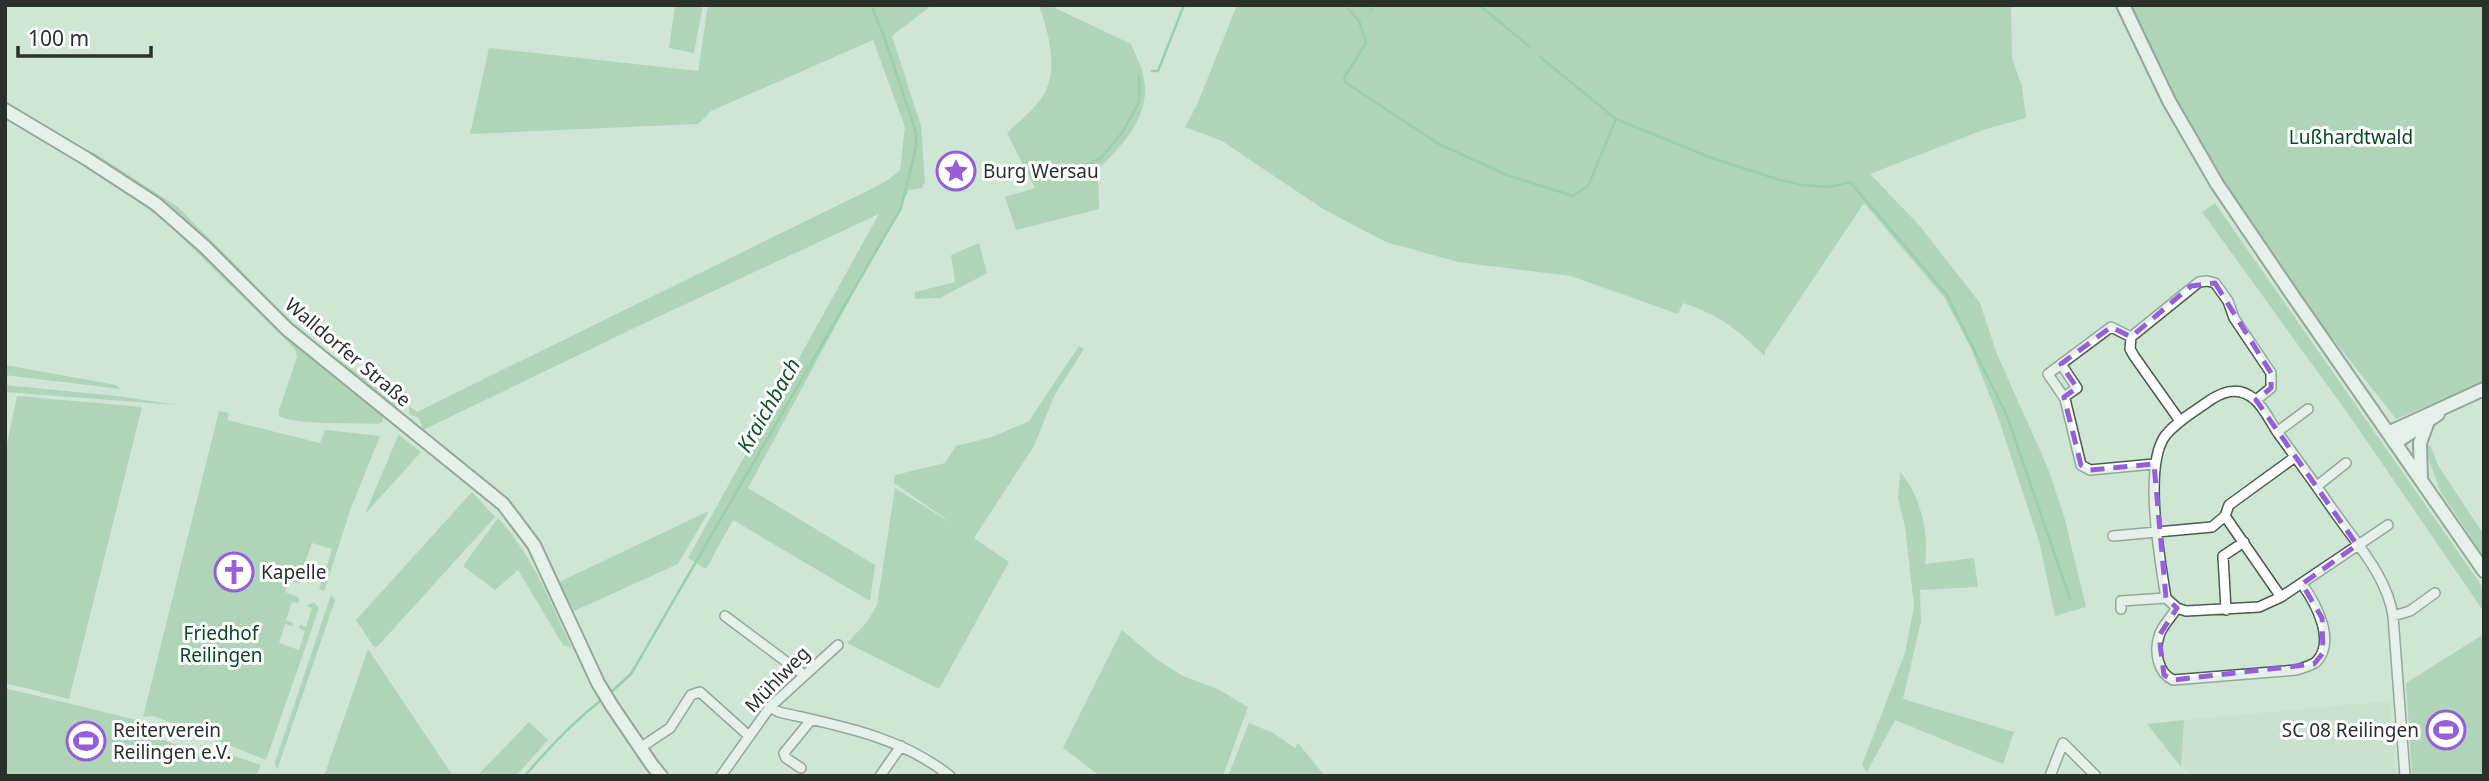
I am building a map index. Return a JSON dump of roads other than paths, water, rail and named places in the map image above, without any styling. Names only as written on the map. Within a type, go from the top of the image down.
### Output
[{"type":"street","points":[[2123,5],[2169,101],[2211,174],[2292,296],[2484,570]]},
{"type":"street","name":"Walldorfer Straße","points":[[5,110],[117,177],[156,204],[205,247],[287,329],[503,504],[534,545],[598,683],[661,776]]},
{"type":"street","points":[[2180,421],[2134,356],[2130,349],[2131,337],[2191,286],[2207,281],[2215,283],[2228,301],[2234,318],[2271,373],[2271,388],[2256,400]]},
{"type":"street","points":[[2131,337],[2111,327],[2048,374],[2064,397],[2081,465],[2090,470],[2154,464]]},
{"type":"street","points":[[2061,364],[2077,388],[2064,397]]},
{"type":"street","points":[[2392,438],[2418,418],[2484,389]]},
{"type":"street","points":[[2165,598],[2157,533],[2154,464],[2161,443],[2180,421],[2226,391],[2245,393],[2256,400],[2386,588],[2393,617],[2405,776]]},
{"type":"street","points":[[2392,438],[2427,424],[2446,407]]},
{"type":"street","points":[[2277,432],[2308,409]]},
{"type":"street","points":[[2421,480],[2420,443],[2427,424]]},
{"type":"street","points":[[2113,536],[2212,527],[2225,516],[2229,505],[2295,457]]},
{"type":"street","points":[[2317,486],[2346,463]]},
{"type":"street","points":[[2225,516],[2281,597]]},
{"type":"street","points":[[2121,609],[2121,600],[2165,598],[2177,608],[2186,611],[2259,607],[2302,584],[2388,525]]},
{"type":"street","points":[[2226,610],[2223,556],[2244,542]]},
{"type":"street","points":[[2177,608],[2159,636],[2159,665],[2169,678],[2173,680],[2296,670],[2314,664],[2323,653],[2322,618],[2302,584]]},
{"type":"street","points":[[2393,617],[2410,611],[2435,593]]},
{"type":"street","points":[[725,616],[804,675]]},
{"type":"street","name":"Mühlweg","points":[[721,776],[770,707],[838,645]]},
{"type":"street","points":[[640,748],[670,728],[695,692],[700,692],[748,736]]},
{"type":"street","points":[[770,707],[779,712],[857,730],[901,746],[950,776]]},
{"type":"street","points":[[801,768],[786,758],[784,753],[811,720]]},
{"type":"street","points":[[2050,776],[2063,743],[2096,776]]},
{"type":"street","points":[[880,776],[901,746]]},
{"type":"waterway","name":"Kraichbach","points":[[609,694],[631,674],[901,208],[916,147],[916,132],[871,5]]},
{"type":"waterway","points":[[1152,71],[1158,71],[1184,5]]},
{"type":"waterway","points":[[1345,5],[1359,21],[1366,43],[1344,78],[1346,83],[1439,144],[1507,175],[1573,196],[1588,186],[1616,119],[1540,57]]},
{"type":"waterway","points":[[1370,11],[1375,5]]},
{"type":"waterway","points":[[1479,5],[1530,47]]},
{"type":"waterway","points":[[1038,179],[1071,172],[1101,158],[1122,133],[1139,102],[1139,76]]},
{"type":"waterway","points":[[1616,119],[1709,157],[1777,179],[1802,185],[1830,187],[1850,182],[1947,295],[2007,416],[2070,599]]},
{"type":"waterway","name":"Kraichbach","points":[[525,776],[562,735],[604,698]]},
{"type":"place","name":"Burg Wersau","points":[[956,171]]},
{"type":"place","name":"Kapelle","points":[[234,572]]},
{"type":"place","name":"SC 08 Reilingen","points":[[2446,730]]},
{"type":"place","name":"Reiterverein Reilingen e.V.","points":[[86,741]]},
{"type":"park label","name":"Lußhardtwald","points":[[2351,137]]},
{"type":"park label","name":"Friedhof Reilingen","points":[[221,644]]}]
